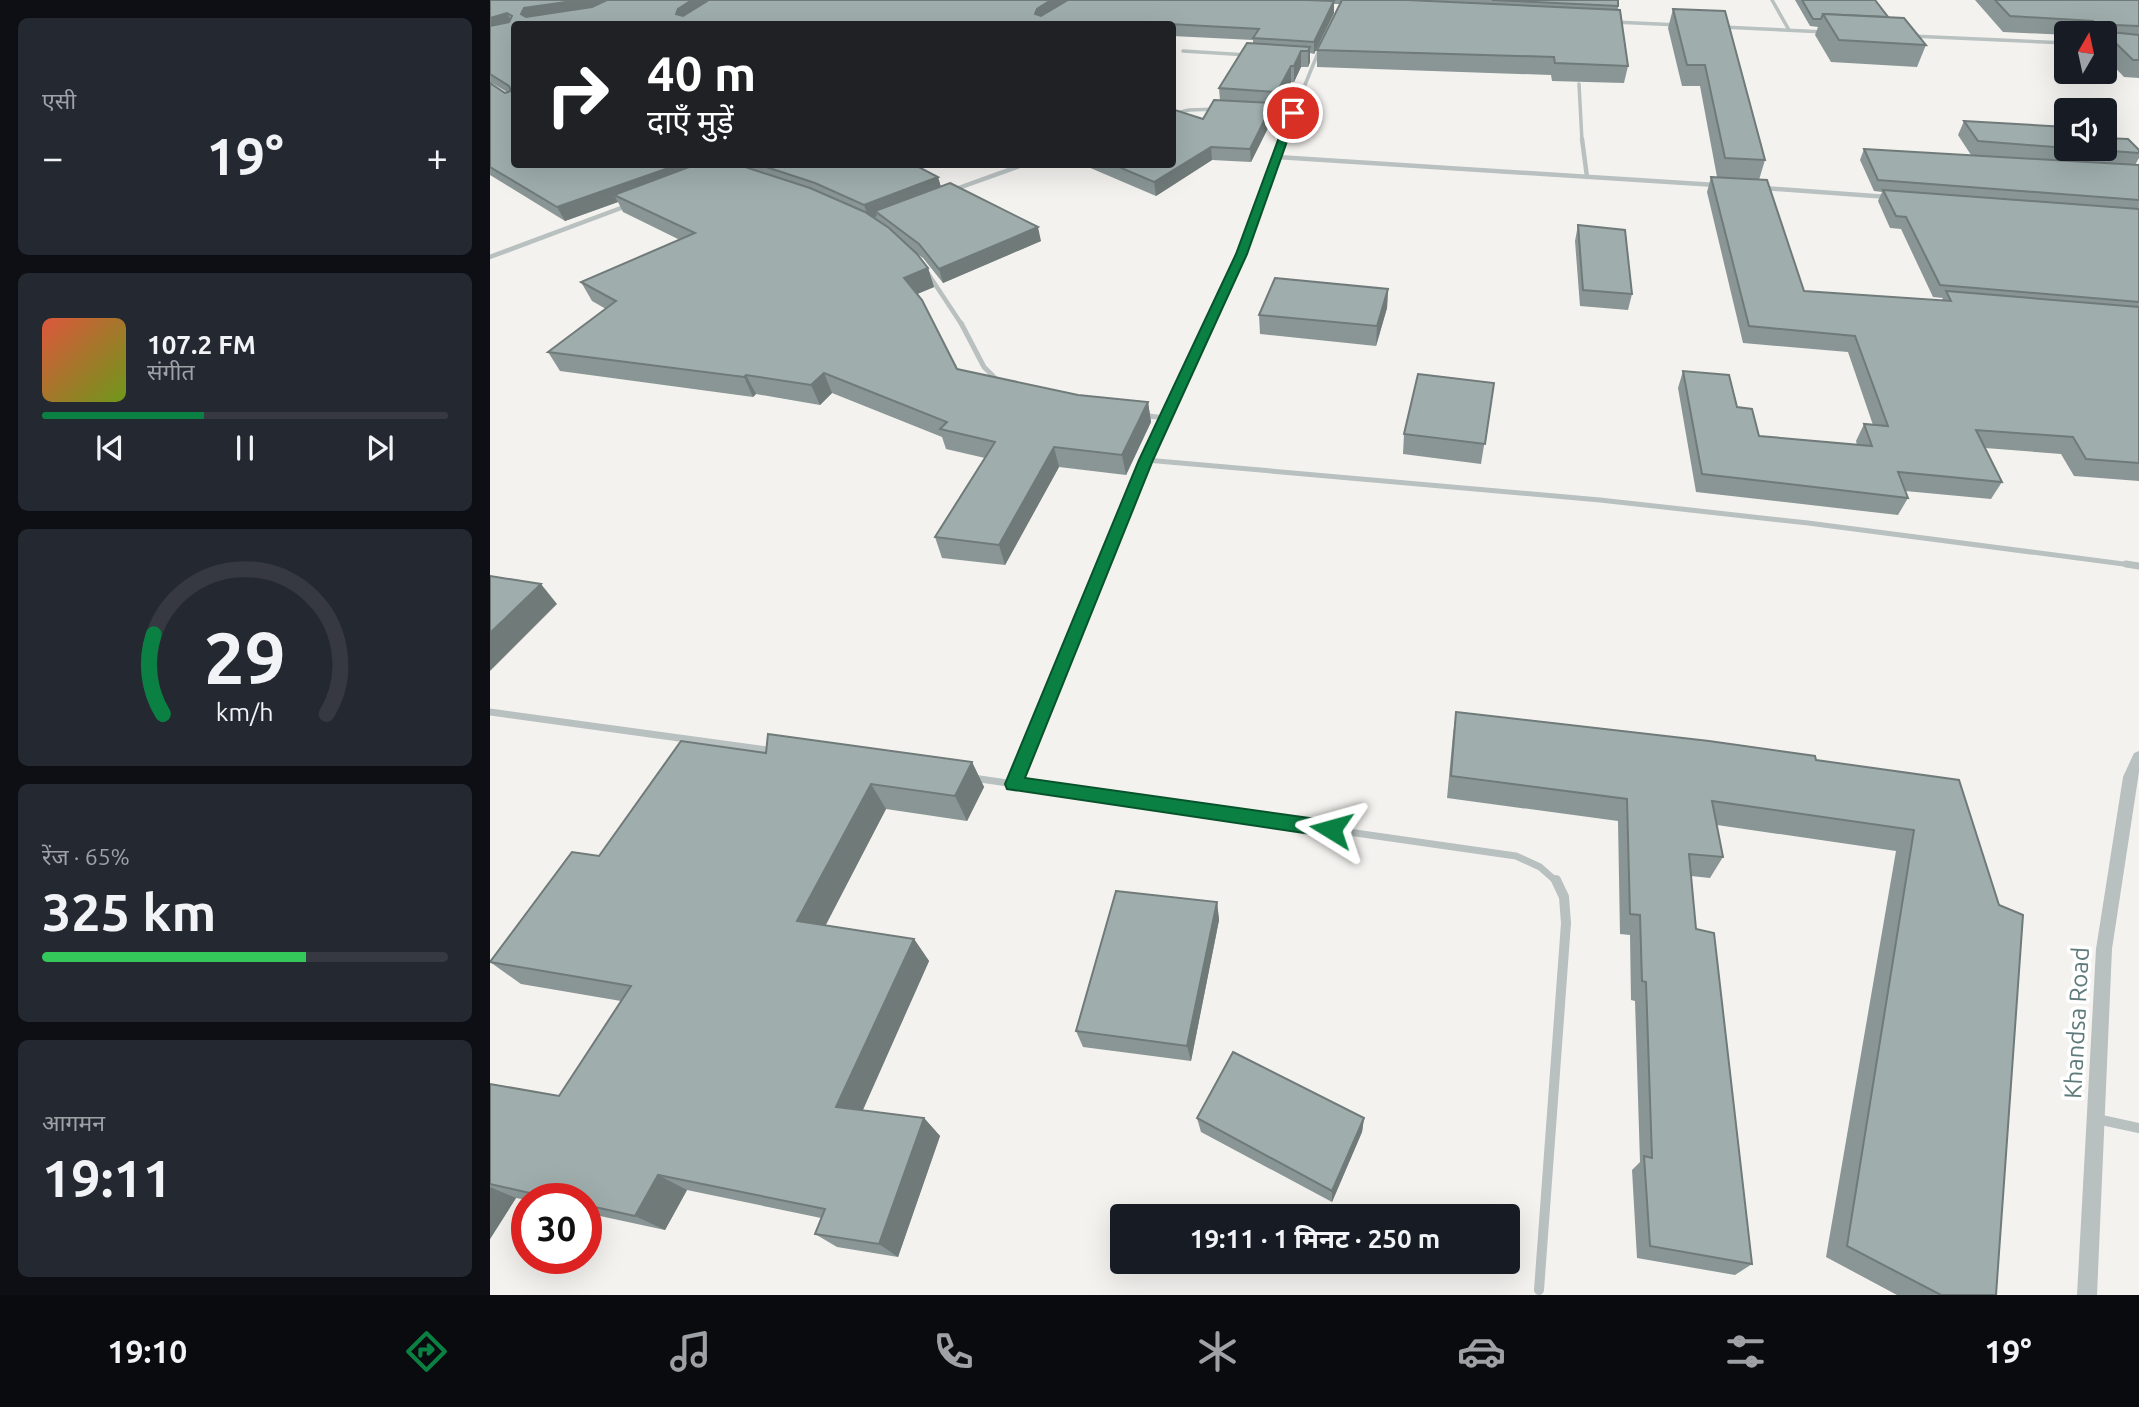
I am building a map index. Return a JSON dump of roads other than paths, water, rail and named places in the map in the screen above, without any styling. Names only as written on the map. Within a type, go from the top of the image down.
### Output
[{"type":"street","points":[[1772,0],[1789,30]]},
{"type":"street","points":[[1613,22],[1681,25]]},
{"type":"street","points":[[1721,27],[1831,32]]},
{"type":"street","points":[[1900,36],[2054,43]]},
{"type":"street","points":[[1014,784],[1146,460],[1241,254],[1293,113],[1322,46]]},
{"type":"street","points":[[1183,51],[1249,55]]},
{"type":"street","points":[[1579,84],[1580,122],[1587,177]]},
{"type":"street","points":[[1176,113],[1223,109]]},
{"type":"street","points":[[1265,111],[1293,113]]},
{"type":"street","points":[[1277,157],[1721,186]]},
{"type":"street","points":[[944,193],[1014,168]]},
{"type":"street","points":[[1749,188],[1902,198]]},
{"type":"street","points":[[490,257],[631,204]]},
{"type":"street","points":[[919,260],[955,312],[984,367],[990,375],[1009,387]]},
{"type":"street","points":[[1137,414],[1164,418]]},
{"type":"street","points":[[1146,460],[1614,502],[1808,523],[2139,566]]},
{"type":"street","points":[[490,712],[778,751]]},
{"type":"street","name":"Khandsa Road","points":[[2087,1295],[2104,949],[2130,777],[2139,757]]},
{"type":"street","points":[[958,776],[1517,856],[1535,863],[1551,874],[1559,882],[1563,892],[1566,923],[1539,1290]]},
{"type":"street","points":[[2096,1119],[2139,1128]]}]
